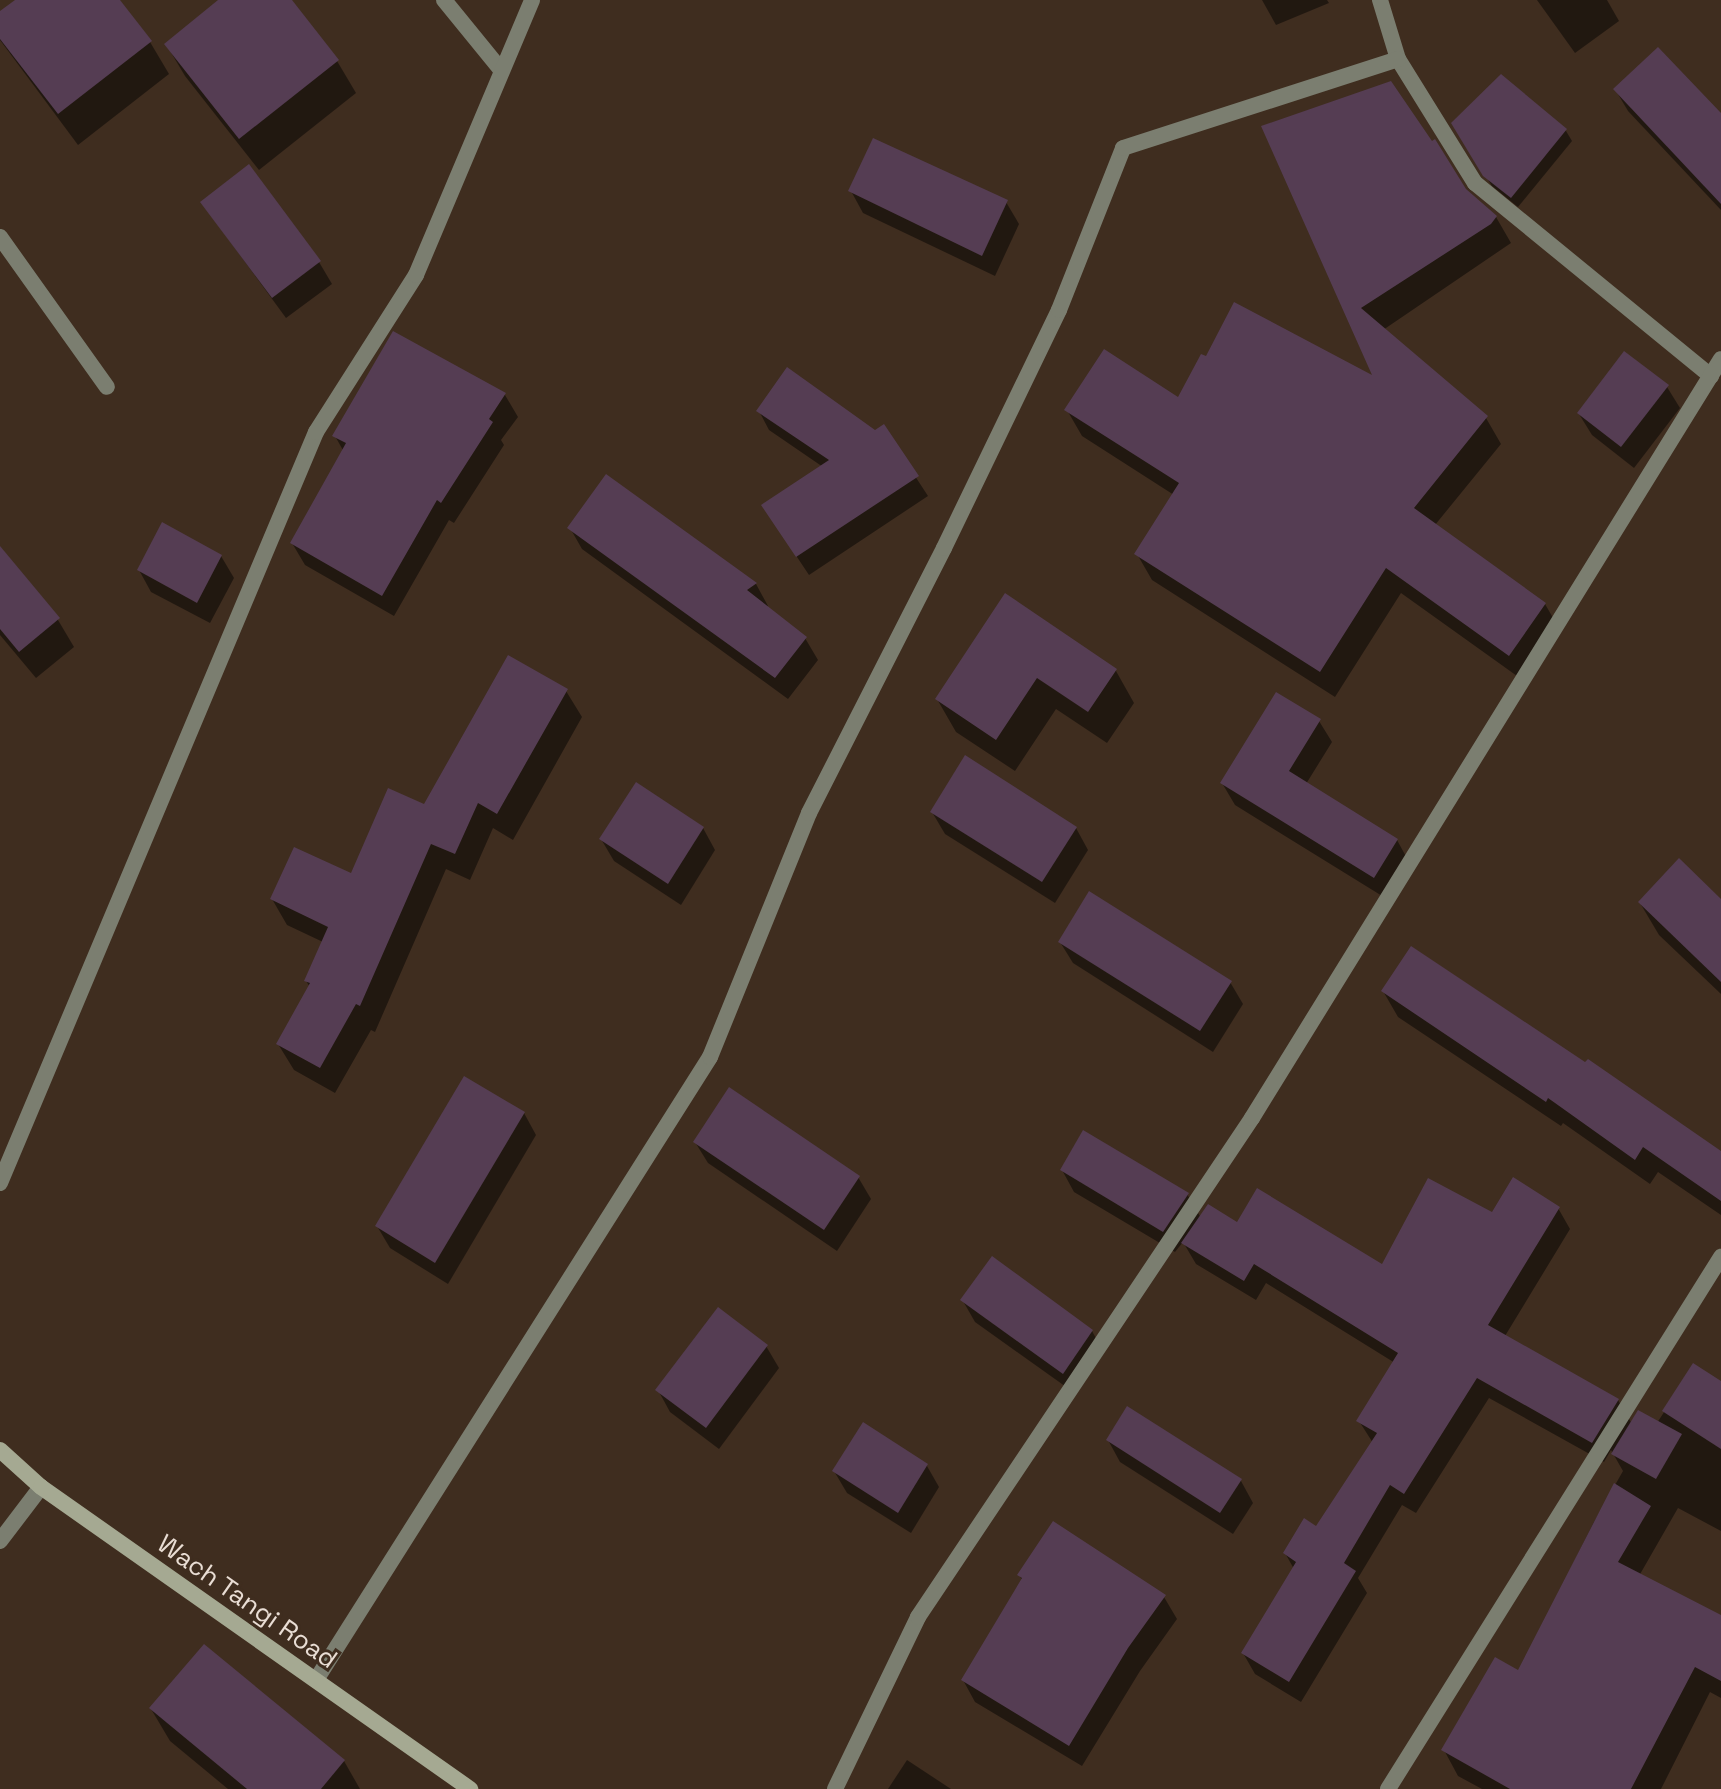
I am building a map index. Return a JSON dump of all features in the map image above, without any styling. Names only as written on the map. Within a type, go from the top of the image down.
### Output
[{"type":"main road","name":"Wach Tangi Road","points":[[0,1450],[41,1487],[470,1789]]},
{"type":"street","points":[[444,0],[501,70]]},
{"type":"street","points":[[0,1183],[316,432],[416,275],[532,0]]},
{"type":"street","points":[[1380,0],[1398,59],[1475,183],[1711,376]]},
{"type":"street","points":[[316,1680],[710,1057],[809,813],[944,548],[1059,310],[1123,148],[1398,59]]},
{"type":"street","points":[[0,237],[107,387]]},
{"type":"street","points":[[835,1789],[918,1617],[1252,1118],[1721,359]]},
{"type":"street","points":[[1388,1789],[1721,1257]]},
{"type":"street","points":[[0,1541],[41,1487]]},
{"type":"building","points":[[15,0],[120,0],[152,41],[58,114],[0,39],[0,11]]},
{"type":"building","points":[[218,0],[292,0],[339,60],[239,139],[164,44]]},
{"type":"building","points":[[1658,47],[1721,113],[1721,204],[1613,89]]},
{"type":"building","points":[[1501,74],[1567,129],[1511,198],[1483,176],[1451,123]]},
{"type":"building","points":[[1391,81],[1432,141],[1435,139],[1466,189],[1497,216],[1491,224],[1361,308],[1488,416],[1414,508],[1546,603],[1509,656],[1386,568],[1320,672],[1134,554],[1179,483],[1064,410],[1104,349],[1178,397],[1201,354],[1206,356],[1234,302],[1372,375],[1261,126]]},
{"type":"building","points":[[873,138],[1008,200],[982,256],[848,191]]},
{"type":"building","points":[[249,164],[321,261],[272,298],[200,202]]},
{"type":"building","points":[[393,331],[506,393],[489,419],[493,422],[441,503],[437,500],[382,596],[290,543],[346,443],[332,436]]},
{"type":"building","points":[[1624,351],[1669,385],[1621,447],[1577,413]]},
{"type":"building","points":[[787,367],[875,430],[884,424],[919,476],[796,557],[761,505],[829,460],[756,411]]},
{"type":"building","points":[[606,474],[757,583],[747,590],[807,637],[775,678],[567,528]]},
{"type":"building","points":[[162,522],[222,555],[197,603],[137,570]]},
{"type":"building","points":[[0,546],[60,618],[19,652],[0,629]]},
{"type":"building","points":[[1005,593],[1117,669],[1088,712],[1037,678],[996,740],[935,699]]},
{"type":"building","points":[[508,655],[568,689],[497,814],[478,803],[455,854],[431,844],[360,1006],[356,1004],[320,1068],[276,1044],[310,983],[304,981],[328,927],[270,899],[294,847],[351,873],[388,788],[424,804]]},
{"type":"building","points":[[1276,692],[1321,719],[1289,771],[1398,839],[1374,878],[1220,783]]},
{"type":"building","points":[[965,755],[1077,827],[1042,882],[930,812]]},
{"type":"building","points":[[636,782],[704,827],[668,884],[599,839]]},
{"type":"building","points":[[1679,858],[1721,899],[1721,982],[1638,902]]},
{"type":"building","points":[[1089,891],[1232,981],[1200,1031],[1058,942]]},
{"type":"building","points":[[1411,946],[1585,1062],[1588,1059],[1721,1151],[1721,1201],[1643,1147],[1635,1160],[1548,1098],[1546,1102],[1381,991]]},
{"type":"building","points":[[464,1076],[525,1112],[435,1263],[375,1226]]},
{"type":"building","points":[[729,1087],[860,1176],[824,1230],[693,1142]]},
{"type":"building","points":[[1083,1130],[1189,1193],[1163,1232],[1060,1170]]},
{"type":"building","points":[[1513,1177],[1560,1207],[1488,1325],[1619,1399],[1592,1443],[1477,1378],[1404,1494],[1390,1485],[1344,1563],[1356,1571],[1289,1682],[1241,1653],[1296,1562],[1283,1553],[1304,1518],[1316,1526],[1377,1433],[1356,1421],[1398,1353],[1254,1264],[1244,1281],[1181,1243],[1208,1204],[1237,1222],[1257,1188],[1382,1264],[1428,1178],[1492,1212]]},
{"type":"building","points":[[992,1256],[1093,1330],[1063,1374],[960,1300]]},
{"type":"building","points":[[718,1307],[768,1345],[706,1428],[655,1390]]},
{"type":"building","points":[[1693,1363],[1721,1381],[1721,1449],[1662,1411]]},
{"type":"building","points":[[1127,1406],[1242,1479],[1220,1513],[1106,1440]]},
{"type":"building","points":[[1638,1410],[1682,1434],[1656,1479],[1611,1454]]},
{"type":"building","points":[[863,1422],[928,1464],[898,1513],[832,1471]]},
{"type":"building","points":[[1614,1483],[1651,1506],[1618,1562],[1721,1615],[1721,1681],[1695,1667],[1631,1789],[1510,1789],[1441,1750],[1495,1657],[1518,1670]]},
{"type":"building","points":[[1053,1521],[1166,1595],[1128,1648],[1069,1746],[961,1680],[1022,1578],[1017,1575]]},
{"type":"building","points":[[204,1644],[345,1760],[321,1789],[247,1789],[149,1708]]}]
